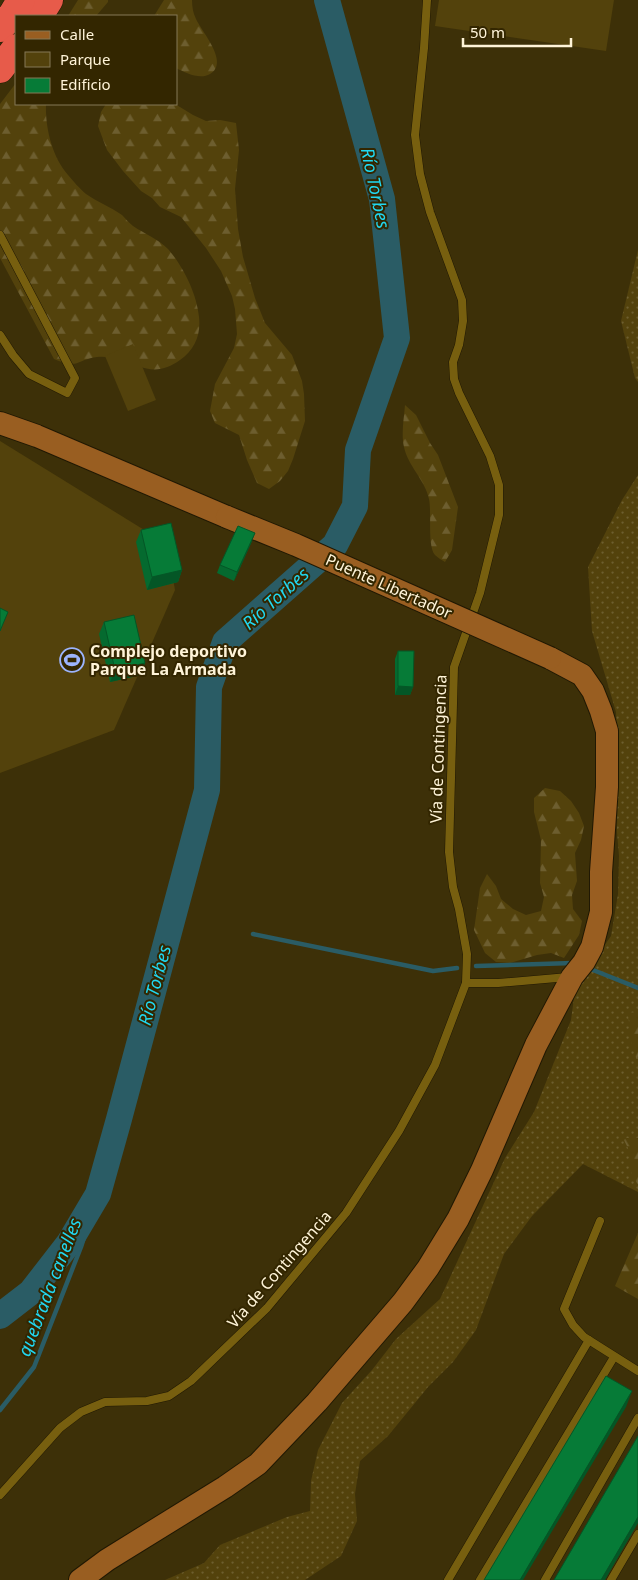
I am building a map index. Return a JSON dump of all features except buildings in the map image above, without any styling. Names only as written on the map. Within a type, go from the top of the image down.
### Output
[{"type":"highway","points":[[0,28],[12,15],[21,0]]},
{"type":"highway","points":[[40,15],[49,0]]},
{"type":"highway","points":[[0,69],[15,49]]},
{"type":"street","name":"Puente Libertador","points":[[0,423],[37,436],[296,545],[550,658],[582,675],[593,691],[601,710],[606,731],[607,787],[601,872],[601,912],[592,947],[584,962],[572,977],[536,1045],[482,1170],[458,1219],[428,1268],[403,1302],[317,1402],[258,1464],[225,1487],[107,1560],[80,1580]]},
{"type":"lane","name":"Vía de Contingencia","points":[[0,1495],[60,1428],[81,1412],[105,1402],[147,1401],[169,1396],[191,1381],[267,1308],[346,1213],[399,1131],[435,1065],[466,983],[467,954],[453,887],[449,852],[454,667],[480,593],[499,515],[499,485],[490,456],[454,379],[453,362],[463,321],[462,300],[430,212],[420,174],[415,135],[427,0]]},
{"type":"lane","points":[[0,235],[75,378],[67,393],[29,374],[13,355],[0,335]]},
{"type":"lane","points":[[466,983],[572,977]]},
{"type":"lane","points":[[600,1221],[564,1309],[573,1325],[589,1340],[638,1371]]},
{"type":"lane","points":[[448,1580],[589,1340]]},
{"type":"lane","points":[[480,1580],[614,1357]]},
{"type":"lane","points":[[545,1580],[638,1418]]},
{"type":"lane","points":[[611,1580],[638,1534]]},
{"type":"green space","points":[[78,0],[108,0],[97,15],[69,15]]},
{"type":"green space","points":[[164,0],[192,0],[195,17],[216,55],[217,63],[215,69],[206,76],[197,76],[178,69],[178,15],[155,15]]},
{"type":"green space","points":[[439,0],[614,0],[606,51],[435,26]]},
{"type":"green space","points":[[15,84],[15,105],[46,105],[48,132],[62,168],[86,194],[118,212],[133,226],[164,245],[174,256],[192,290],[199,317],[196,341],[185,356],[175,363],[160,369],[144,368],[107,357],[90,358],[73,364],[54,359],[0,258],[0,104]]},
{"type":"green space","points":[[105,105],[177,105],[206,121],[220,120],[236,123],[239,150],[235,189],[238,229],[243,257],[255,298],[265,323],[292,355],[302,381],[304,394],[305,421],[293,459],[288,471],[280,481],[269,489],[257,483],[239,435],[215,423],[210,411],[215,384],[234,348],[237,334],[232,296],[221,271],[206,248],[181,217],[160,207],[152,198],[141,191],[107,150],[98,126],[101,112]]},
{"type":"green space","points":[[638,250],[638,382],[635,378],[621,321]]},
{"type":"green space","points":[[133,344],[156,400],[128,411],[105,356]]},
{"type":"green space","points":[[405,405],[416,415],[438,455],[458,507],[452,550],[445,562],[436,556],[433,551],[430,537],[429,499],[404,447]]},
{"type":"green space","name":"Complejo deportivo Parque La Armada","points":[[0,441],[167,544],[175,590],[114,730],[0,773]]},
{"type":"green space","points":[[638,475],[638,1192],[583,1164],[532,1216],[504,1254],[476,1330],[453,1362],[428,1387],[388,1436],[360,1461],[355,1494],[357,1521],[341,1556],[305,1580],[165,1580],[204,1563],[220,1545],[287,1517],[310,1511],[311,1481],[318,1450],[342,1403],[372,1370],[396,1339],[440,1299],[505,1158],[534,1112],[571,1020],[576,983],[611,936],[618,894],[619,856],[616,712],[592,631],[588,567],[622,500]]},
{"type":"green space","points":[[545,788],[560,791],[571,801],[579,813],[584,826],[581,840],[575,853],[577,881],[572,895],[573,909],[582,921],[579,935],[564,958],[551,953],[510,963],[496,962],[485,953],[474,930],[480,888],[487,874],[496,886],[501,899],[513,909],[526,915],[541,911],[544,897],[540,883],[541,840],[534,812],[534,798]]},
{"type":"green space","points":[[638,1012],[638,1064],[631,1042],[628,1013]]},
{"type":"green space","points":[[623,1138],[638,1138],[638,1185],[631,1172],[628,1148]]},
{"type":"green space","points":[[638,1233],[638,1299],[615,1286]]},
{"type":"waterway","name":"Río Torbes","points":[[0,1316],[31,1292],[69,1243],[98,1194],[207,790],[209,687],[225,642],[335,545],[355,506],[358,450],[397,338],[382,199],[327,0]]},
{"type":"waterway","points":[[253,934],[433,971],[457,968]]},
{"type":"waterway","points":[[476,966],[573,963]]},
{"type":"waterway","points":[[588,968],[638,988]]},
{"type":"waterway","name":"quebrada canelles","points":[[0,1410],[34,1367],[81,1247],[98,1194]]},
{"type":"place","name":"Complejo deportivo Parque La Armada","points":[[72,660]]}]
